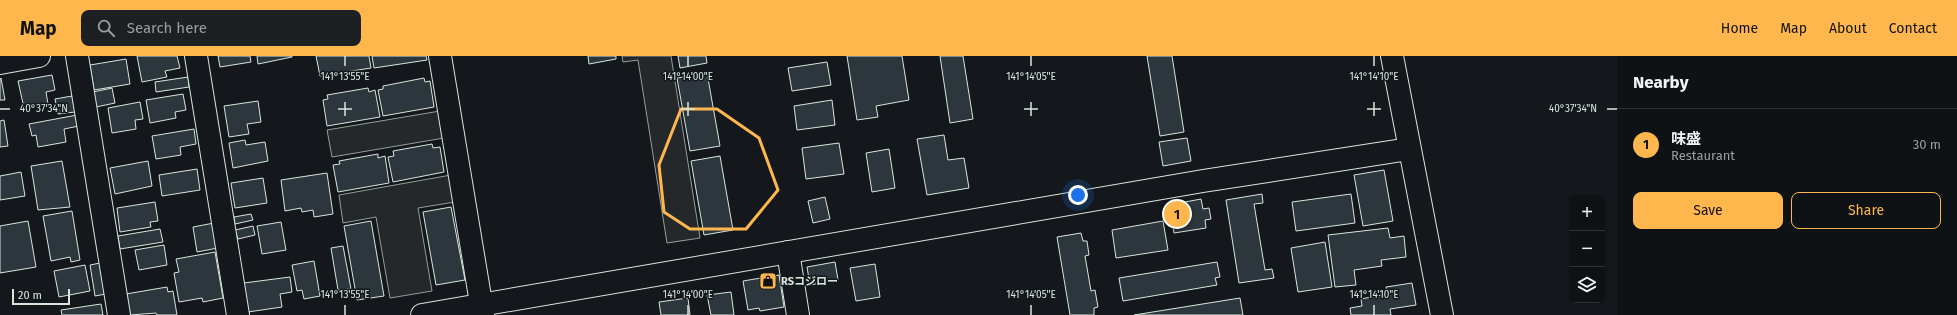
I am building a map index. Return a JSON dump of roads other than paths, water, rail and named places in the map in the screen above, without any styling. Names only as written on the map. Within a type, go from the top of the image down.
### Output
[{"type":"street","points":[[0,63],[39,56]]},
{"type":"street","points":[[77,56],[119,315]]},
{"type":"street","points":[[196,56],[238,315]]},
{"type":"street","points":[[440,56],[482,309]]},
{"type":"street","points":[[1392,56],[1442,315]]},
{"type":"street","points":[[422,315],[482,309],[788,252],[1203,181],[1409,149]]},
{"type":"street","points":[[788,252],[798,315]]},
{"type":"place","name":"味盛","points":[[1177,214]]},
{"type":"place","name":"RSコジロー","points":[[768,281]]}]
